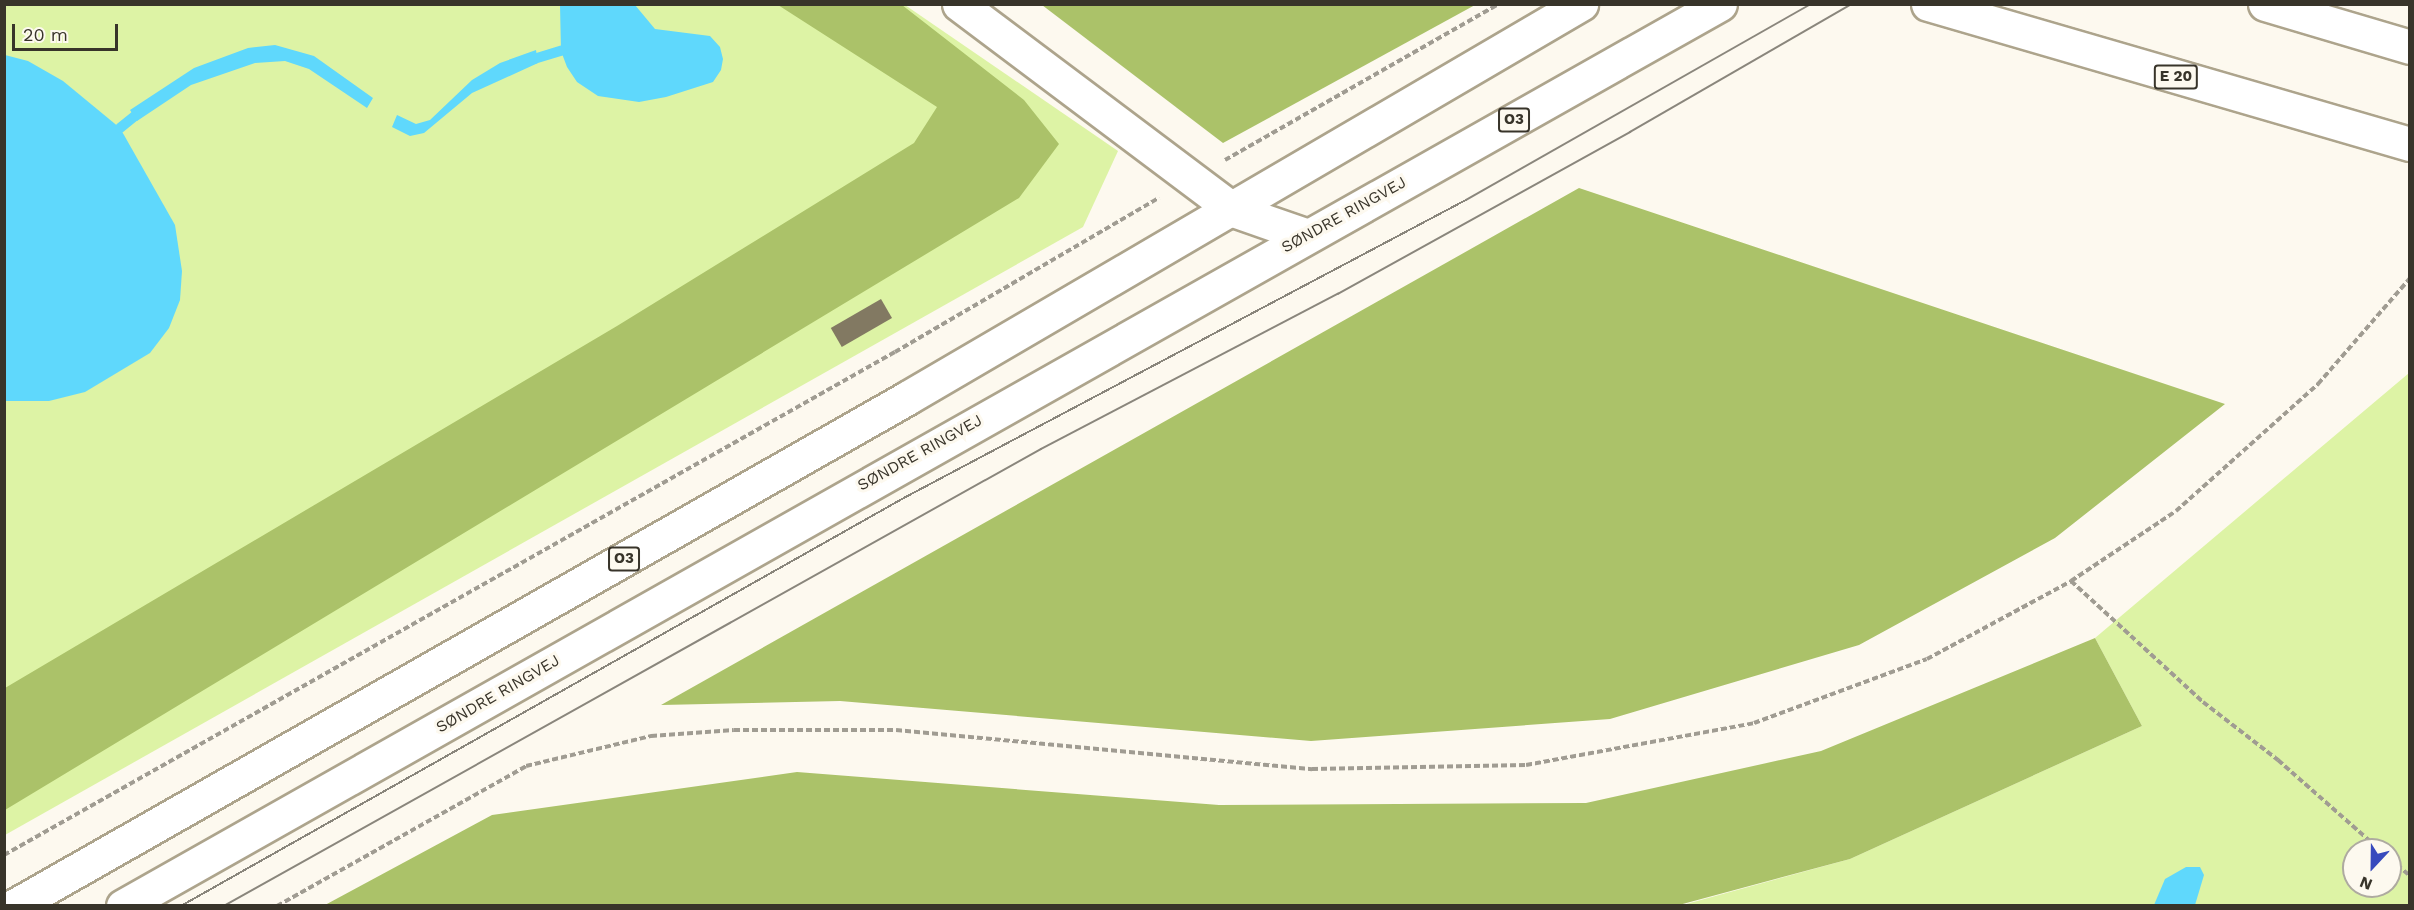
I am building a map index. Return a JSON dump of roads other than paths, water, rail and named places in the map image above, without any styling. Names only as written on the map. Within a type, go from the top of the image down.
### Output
[{"type":"main road","points":[[959,4],[1233,210],[1308,236]]},
{"type":"main road","name":"O3","points":[[14,906],[1233,210],[1581,4]]},
{"type":"main road","name":"SØNDRE RINGVEJ","points":[[123,906],[1720,4]]},
{"type":"main road","points":[[2265,4],[2409,47]]},
{"type":"main road","name":"E 20","points":[[1935,7],[2409,144]]},
{"type":"water","points":[[560,5],[635,5],[655,29],[710,36],[720,47],[723,59],[721,70],[713,82],[666,97],[639,102],[598,96],[577,82],[567,67],[561,51]]},
{"type":"water","points":[[275,45],[314,56],[373,98],[367,108],[309,69],[285,61],[255,63],[191,85],[137,121],[130,110],[194,68],[248,48]]},
{"type":"water","points":[[536,50],[538,63],[472,93],[424,133],[410,136],[392,127],[397,115],[416,124],[430,120],[472,80],[500,63]]},
{"type":"water","points":[[5,55],[28,61],[63,81],[120,128],[175,225],[182,271],[180,300],[169,328],[150,353],[85,392],[49,401],[5,401]]},
{"type":"water","points":[[2186,867],[2200,867],[2204,875],[2195,905],[2154,905],[2165,879]]},
{"type":"waterway","points":[[524,62],[561,51]]},
{"type":"waterway","points":[[120,128],[145,108]]},
{"type":"tram line","points":[[181,906],[902,499],[1466,200],[1811,4]]},
{"type":"tram line","points":[[224,906],[1041,449],[1338,294],[1630,132],[1852,4]]}]
